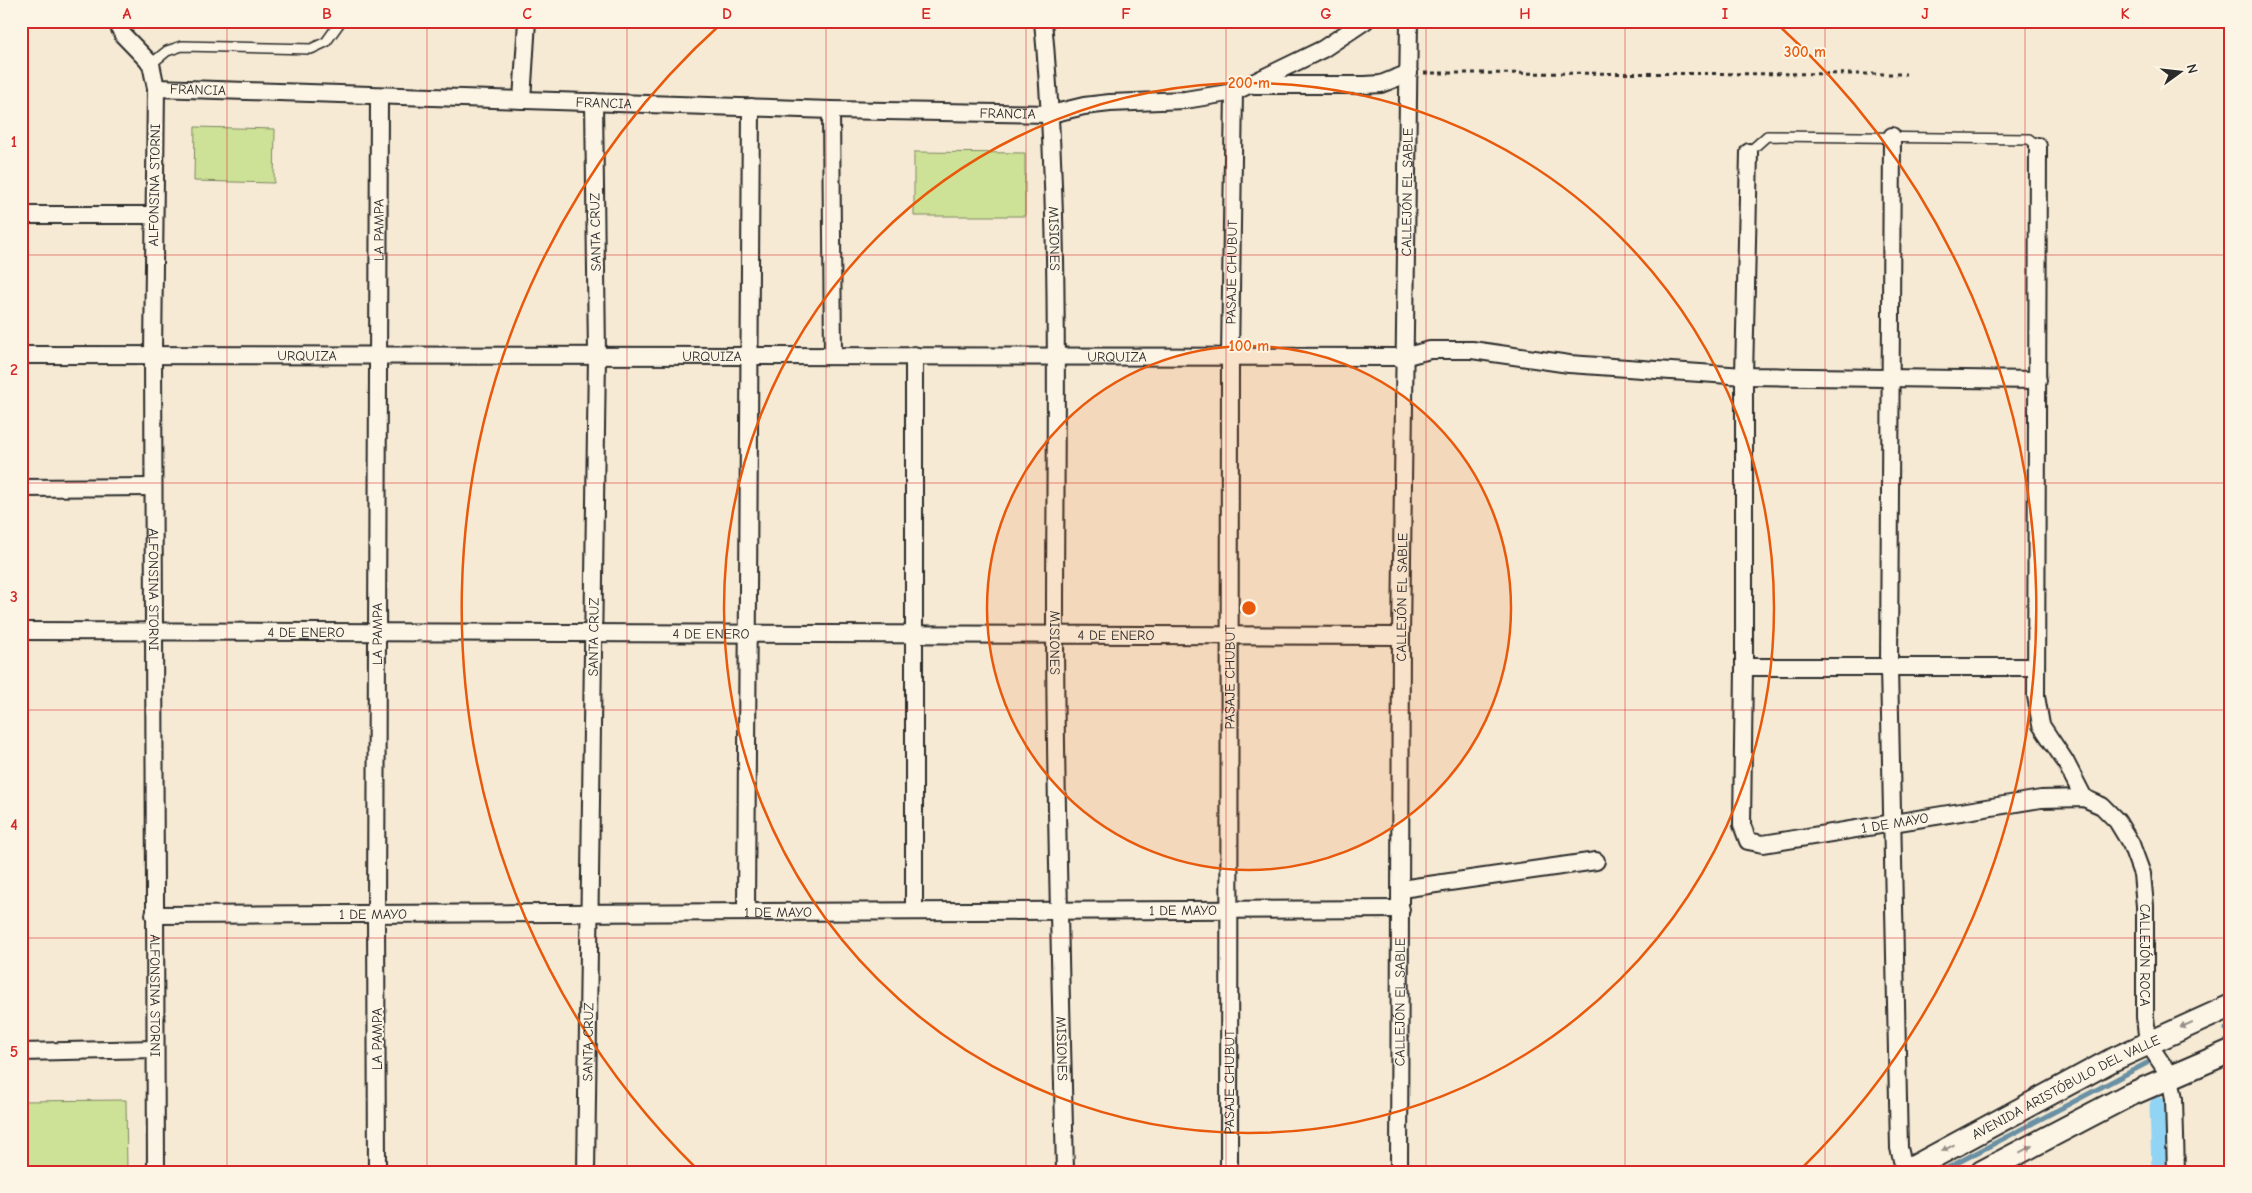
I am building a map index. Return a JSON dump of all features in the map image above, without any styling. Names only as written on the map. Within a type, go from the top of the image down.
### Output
[{"type":"main road","name":"AVENIDA ARISTÓBULO DEL VALLE","points":[[1905,1172],[2148,1043],[2231,1006]]},
{"type":"main road","points":[[1982,1172],[2128,1096],[2170,1076],[2231,1051]]},
{"type":"street","points":[[116,21],[124,35],[151,64]]},
{"type":"street","points":[[522,100],[527,21]]},
{"type":"street","name":"MISIONES","points":[[1043,21],[1051,114],[1055,356],[1055,635],[1065,1172]]},
{"type":"street","name":"FRANCIA","points":[[156,88],[380,97],[831,110],[1051,114],[1110,102],[1185,100],[1234,92],[1323,49],[1365,21]]},
{"type":"street","name":"CALLEJÓN EL SABLE","points":[[1399,1172],[1403,356],[1409,21]]},
{"type":"street","name":"ALFONSINA STORNI","points":[[151,64],[156,88],[152,354],[156,1172]]},
{"type":"street","points":[[1250,85],[1381,84],[1409,73]]},
{"type":"street","name":"PASAJE CHUBUT","points":[[1229,1172],[1230,356],[1234,92]]},
{"type":"street","name":"LA PAMPA","points":[[377,1172],[376,913],[380,97]]},
{"type":"street","name":"SANTA CRUZ","points":[[586,1172],[597,355],[594,102]]},
{"type":"street","points":[[746,911],[750,634],[751,107]]},
{"type":"street","points":[[831,110],[833,355]]},
{"type":"street","points":[[1892,136],[1889,380],[1889,667],[1899,1148],[1905,1172]]},
{"type":"street","points":[[2038,146],[2036,696],[2041,725],[2065,761],[2084,798]]},
{"type":"street","points":[[1749,152],[1744,376],[1744,667],[2035,667]]},
{"type":"street","points":[[21,215],[153,215]]},
{"type":"street","name":"URQUIZA","points":[[21,355],[1403,356],[1430,350],[1472,350],[1569,364],[1744,376],[1889,380],[2038,380]]},
{"type":"street","points":[[914,356],[914,910]]},
{"type":"street","points":[[21,488],[153,487]]},
{"type":"street","name":"4 DE ENERO","points":[[21,631],[1401,636]]},
{"type":"street","name":"1 DE MAYO","points":[[1744,667],[1742,825],[1748,841],[1763,844],[2041,799]]},
{"type":"street","name":"CALLEJÓN ROCA","points":[[2041,799],[2084,798],[2102,806],[2117,821],[2131,844],[2142,874],[2145,906],[2145,1017],[2148,1043],[2170,1076],[2174,1099],[2176,1172]]},
{"type":"street","points":[[1401,889],[1596,861]]},
{"type":"street","name":"1 DE MAYO","points":[[154,915],[1060,909],[1400,909]]},
{"type":"street","points":[[21,1052],[155,1049]]},
{"type":"lane","points":[[151,64],[167,50],[182,46],[311,49],[326,42],[342,21]]},
{"type":"lane","points":[[1749,152],[1767,136],[2029,139],[2038,146]]},
{"type":"path","points":[[1409,73],[1906,74]]},
{"type":"green space","points":[[195,127],[275,129],[274,183],[194,181]]},
{"type":"green space","points":[[914,152],[1025,153],[1025,216],[914,216]]},
{"type":"green space","points":[[126,1100],[127,1172],[21,1172],[21,1101]]},
{"type":"waterway","points":[[2226,1029],[2231,1027]]},
{"type":"waterway","points":[[1940,1172],[2147,1063]]},
{"type":"waterway","points":[[2159,1106],[2161,1172]]}]
